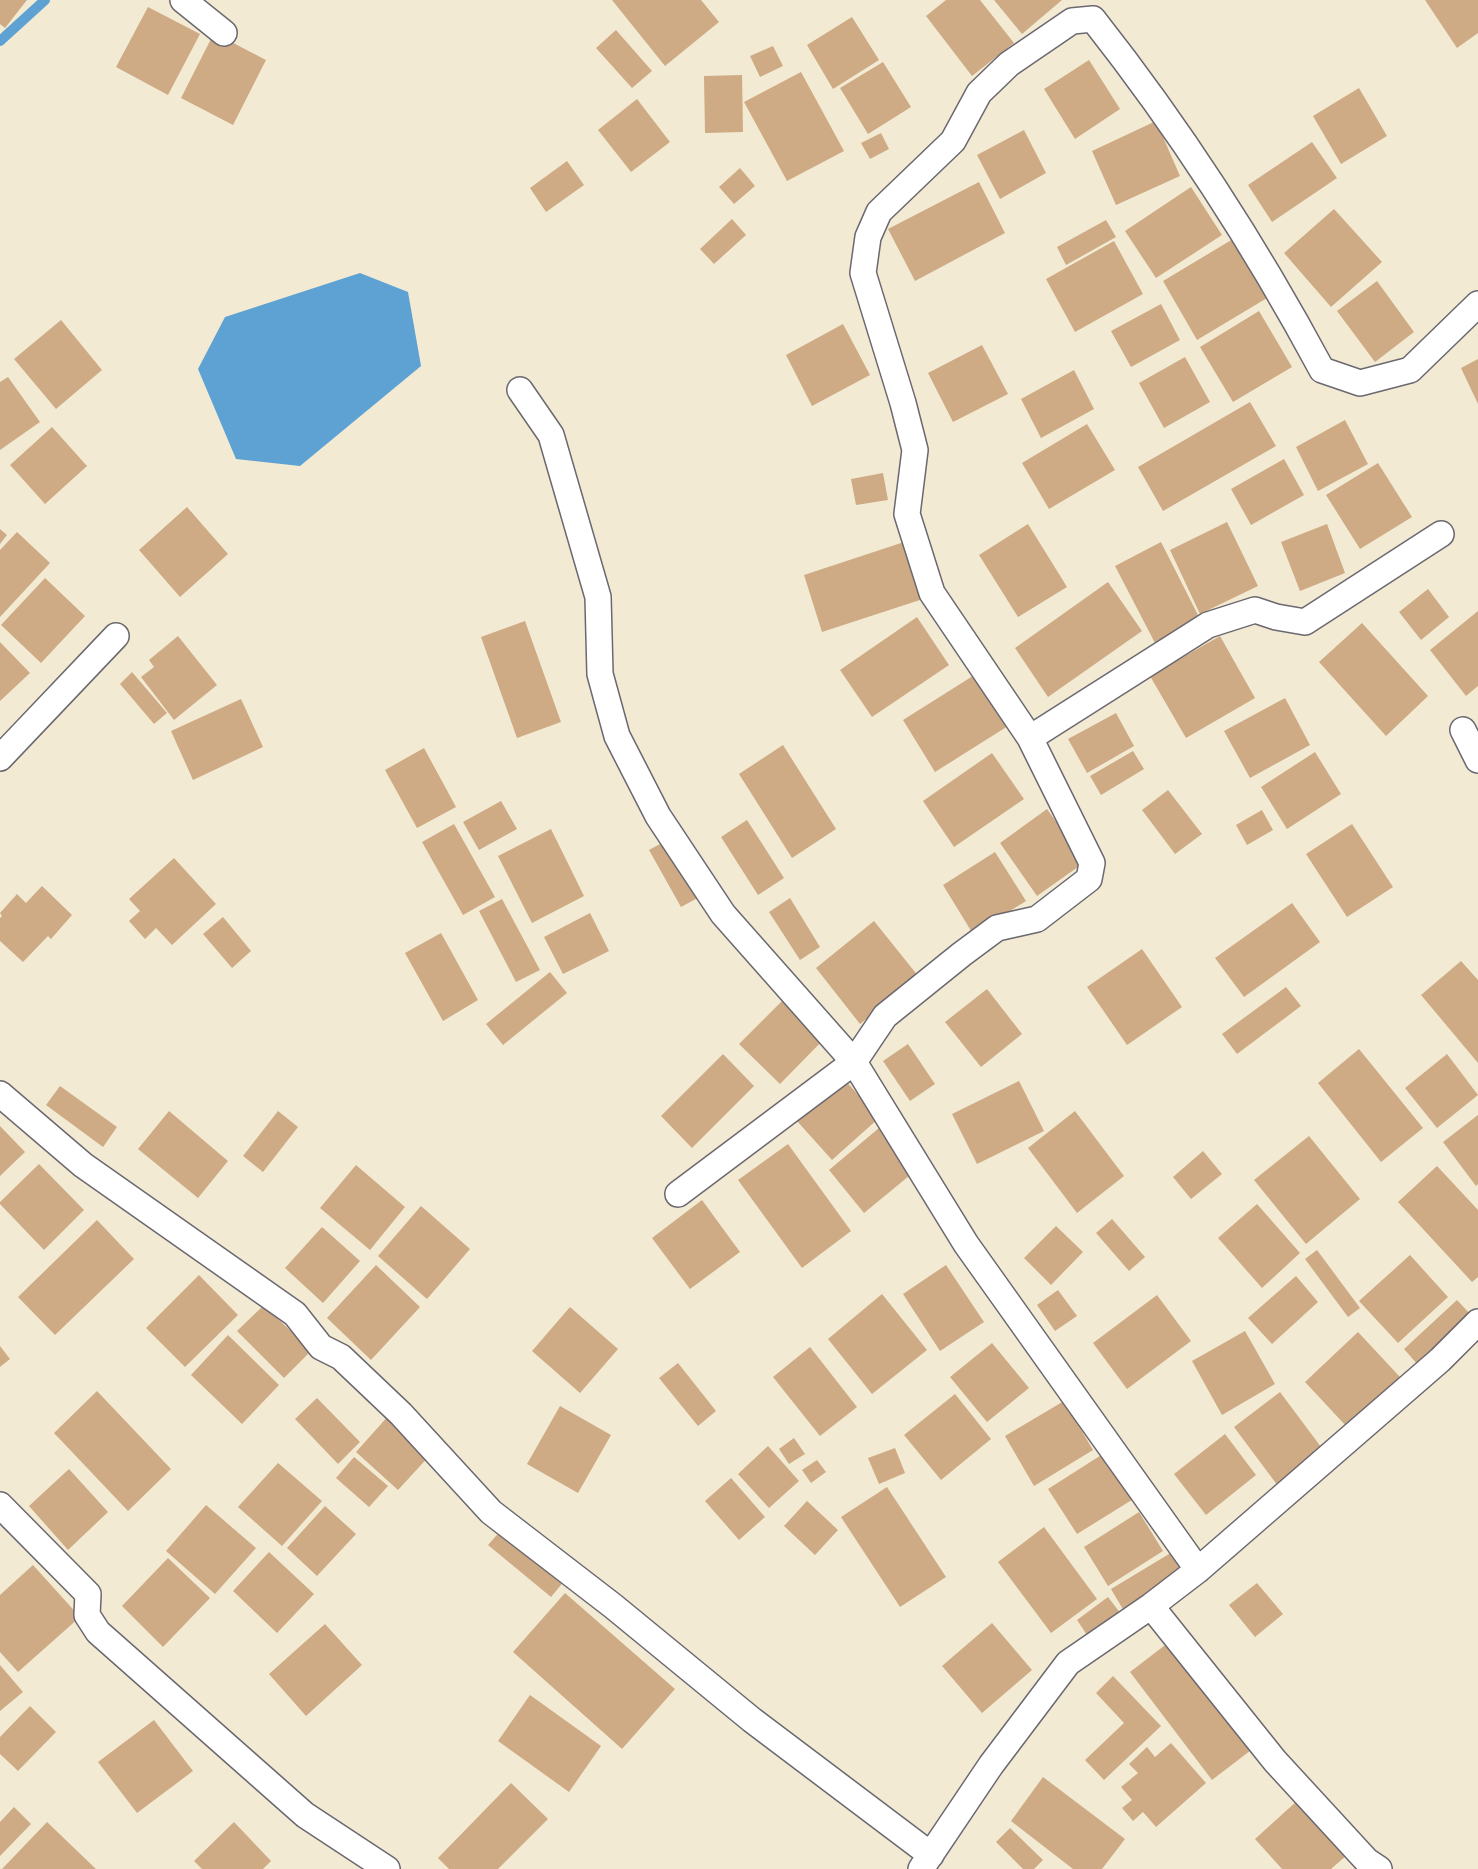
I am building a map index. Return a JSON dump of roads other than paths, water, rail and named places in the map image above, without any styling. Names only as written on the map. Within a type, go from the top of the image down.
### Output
[{"type":"street","points":[[183,0],[224,33]]},
{"type":"street","points":[[678,1194],[854,1062],[885,1016],[962,954],[997,928],[1037,919],[1089,879],[1092,863],[1030,738],[932,594],[907,514],[915,450],[900,393],[863,274],[868,237],[879,212],[952,141],[979,93],[1010,64],[1072,22],[1093,19],[1155,99],[1293,316],[1322,370],[1360,384],[1410,370],[1478,304]]},
{"type":"street","points":[[520,390],[551,435],[598,598],[600,674],[617,736],[658,816],[723,914],[854,1062],[966,1244],[1198,1570]]},
{"type":"street","points":[[1030,738],[1208,625],[1255,610],[1276,617],[1305,622],[1441,534]]},
{"type":"street","points":[[0,758],[116,636]]},
{"type":"street","points":[[1462,730],[1478,760]]},
{"type":"street","points":[[0,1094],[83,1165],[295,1314],[321,1347],[341,1357],[401,1414],[491,1512],[613,1606],[926,1862],[991,1765],[1068,1663],[1152,1606],[1198,1570],[1440,1360],[1478,1322]]},
{"type":"street","points":[[0,1505],[88,1594],[87,1615],[98,1632],[306,1814],[387,1869]]},
{"type":"street","points":[[1152,1606],[1275,1761],[1365,1866]]},
{"type":"water","points":[[360,273],[408,292],[421,366],[300,466],[236,459],[198,369],[225,317]]},
{"type":"waterway","points":[[0,41],[45,0]]}]
